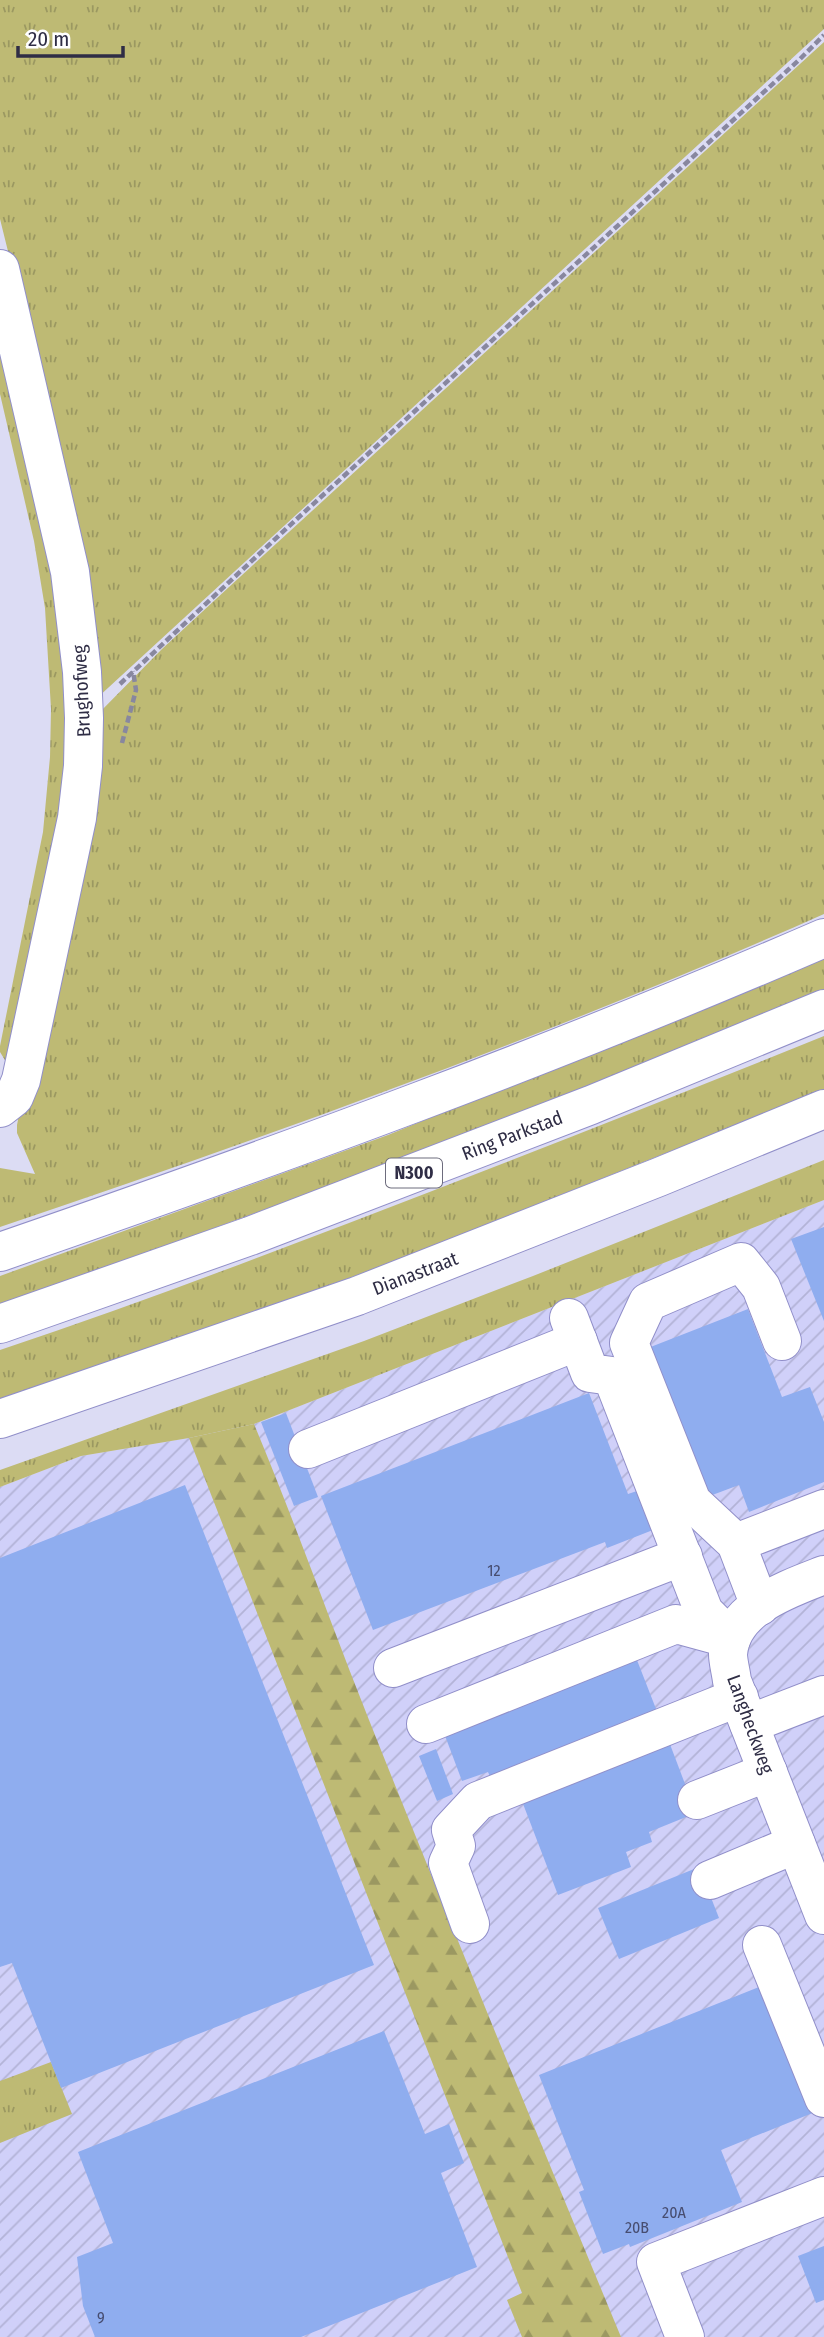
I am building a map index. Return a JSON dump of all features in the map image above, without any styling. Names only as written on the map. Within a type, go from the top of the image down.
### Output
[{"type":"main road","name":"Brughofweg","points":[[0,269],[66,551],[78,636],[84,718],[83,766],[77,818],[51,950],[22,1080],[13,1097],[1,1107]]},
{"type":"main road","points":[[0,1252],[248,1166],[593,1033],[824,938]]},
{"type":"main road","name":"Ring Parkstad","points":[[0,1324],[262,1231],[591,1105],[824,1009]]},
{"type":"main road","name":"Dianastraat","points":[[0,1419],[357,1296],[824,1109]]},
{"type":"main road","points":[[760,1606],[736,1543],[692,1502],[629,1343],[648,1302],[741,1262],[761,1287],[782,1342]]},
{"type":"main road","points":[[308,1448],[573,1330],[590,1373],[612,1376],[704,1612],[731,1639]]},
{"type":"main road","points":[[736,1543],[824,1509]]},
{"type":"main road","points":[[393,1668],[683,1556]]},
{"type":"main road","points":[[731,1639],[747,1615],[760,1606],[775,1596],[824,1575]]},
{"type":"main road","points":[[426,1724],[676,1624],[731,1639]]},
{"type":"main road","name":"Langheckweg","points":[[731,1639],[728,1655],[732,1681],[824,1915]]},
{"type":"main road","points":[[470,1924],[448,1863],[456,1846],[451,1830],[478,1801],[744,1710],[824,1695]]},
{"type":"main road","points":[[697,1800],[768,1772]]},
{"type":"main road","points":[[710,1880],[796,1844]]},
{"type":"main road","points":[[762,1945],[824,2098]]},
{"type":"main road","points":[[685,2337],[656,2262],[824,2196]]},
{"type":"path","points":[[133,671],[800,59],[824,34]]},
{"type":"shaded area","points":[[824,1200],[824,2337],[0,2337],[0,1487],[81,1456],[254,1424]]},
{"type":"green space","points":[[0,0],[824,0],[824,29],[96,699],[27,328],[0,219]]},
{"type":"green space","points":[[824,42],[824,914],[519,1041],[312,1118],[0,1227],[0,1168],[35,1174],[17,1133],[17,1125],[97,715],[162,649]]},
{"type":"green space","points":[[0,320],[52,551],[72,746],[11,1070],[0,1052],[0,1046],[43,832],[50,757],[51,709],[45,608],[34,541],[0,394]]},
{"type":"green space","points":[[824,956],[824,990],[517,1114],[0,1306],[0,1276],[388,1135]]},
{"type":"green space","points":[[824,1036],[824,1090],[388,1264],[0,1401],[0,1350],[349,1223]]},
{"type":"green space","points":[[824,1160],[824,1200],[254,1424],[81,1456],[0,1487],[0,1470],[364,1341]]},
{"type":"green space","points":[[254,1424],[400,1797],[621,2337],[522,2337],[507,2300],[522,2293],[189,1438]]},
{"type":"green space","points":[[51,2062],[72,2114],[0,2143],[0,2081]]},
{"type":"building","points":[[824,1227],[824,1321],[791,1239]]},
{"type":"building","points":[[748,1309],[782,1397],[810,1387],[824,1422],[824,1482],[749,1512],[739,1485],[707,1497],[648,1348]]},
{"type":"building","points":[[589,1393],[628,1494],[643,1489],[658,1528],[607,1548],[605,1542],[373,1630],[321,1496]]},
{"type":"building","points":[[286,1413],[318,1497],[294,1506],[261,1422]]},
{"type":"building","points":[[185,1485],[374,1965],[61,2088],[12,1963],[0,1967],[0,1558]]},
{"type":"building","points":[[635,1655],[658,1714],[491,1779],[488,1772],[462,1781],[444,1733]]},
{"type":"building","points":[[668,1739],[696,1813],[649,1832],[652,1842],[626,1852],[631,1867],[558,1895],[520,1796]]},
{"type":"building","points":[[436,1749],[453,1794],[437,1801],[419,1756]]},
{"type":"building","points":[[699,1867],[719,1918],[619,1959],[598,1908]]},
{"type":"building","points":[[764,1985],[815,2112],[721,2150],[742,2202],[630,2247],[629,2244],[603,2254],[579,2192],[584,2190],[539,2075]]},
{"type":"building","points":[[384,2031],[425,2134],[449,2124],[464,2163],[441,2173],[477,2267],[301,2337],[95,2337],[83,2306],[77,2257],[113,2243],[78,2152]]},
{"type":"building","points":[[824,2246],[824,2300],[816,2303],[798,2256]]}]
